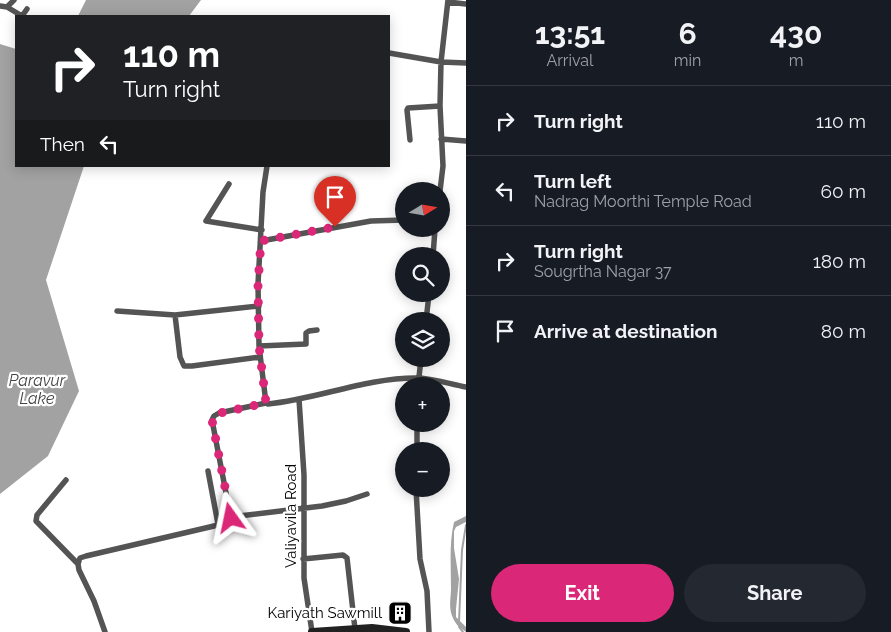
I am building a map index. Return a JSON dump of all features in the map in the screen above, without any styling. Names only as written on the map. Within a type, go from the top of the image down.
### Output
[{"type":"main road","points":[[312,632],[355,629],[406,632]]},
{"type":"street","points":[[3,7],[14,0]]},
{"type":"street","points":[[441,182],[443,166],[440,62],[448,1],[466,4]]},
{"type":"street","points":[[3,7],[20,15]]},
{"type":"street","points":[[23,15],[27,9]]},
{"type":"street","points":[[390,53],[440,62],[466,63]]},
{"type":"street","points":[[410,140],[408,108],[440,106]]},
{"type":"street","points":[[441,139],[466,141]]},
{"type":"street","points":[[266,403],[259,346],[258,306],[263,192],[267,167]]},
{"type":"street","points":[[229,184],[206,221],[262,230]]},
{"type":"street","points":[[261,241],[371,221],[395,220]]},
{"type":"street","points":[[117,311],[175,315],[258,306]]},
{"type":"street","points":[[175,315],[181,361],[184,366],[260,357]]},
{"type":"street","points":[[259,346],[306,344],[306,333],[317,330]]},
{"type":"street","points":[[231,518],[212,420],[214,416],[266,403],[284,403],[375,381],[395,380]]},
{"type":"street","points":[[450,383],[466,386]]},
{"type":"street","name":"Valiyavila Road","points":[[298,399],[303,450],[304,578],[312,632]]},
{"type":"street","points":[[208,471],[218,524]]},
{"type":"street","points":[[66,480],[36,518],[39,525],[78,564]]},
{"type":"street","points":[[105,632],[94,601],[79,570],[80,558],[218,524],[231,518],[250,514],[304,509],[336,503],[366,494]]},
{"type":"street","points":[[416,497],[420,559],[427,591],[429,632]]},
{"type":"street","points":[[303,558],[343,555],[347,558],[355,629]]},
{"type":"water","points":[[86,0],[201,0],[190,15],[78,15]]},
{"type":"water","name":"Paravur Lake","points":[[0,44],[15,49],[15,167],[84,167],[46,280],[79,391],[48,456],[0,494]]},
{"type":"water","points":[[466,516],[466,522],[456,527],[454,531],[454,548],[459,579],[456,617],[466,627],[466,632],[454,620],[451,614],[450,603],[452,530],[454,522]]},
{"type":"waterway","points":[[459,622],[462,550],[466,525]]},
{"type":"waterway","points":[[459,627],[463,632]]},
{"type":"place","name":"Kariyath Sawmill","points":[[400,613]]},
{"type":"route","points":[[231,518],[211,425],[214,416],[220,413],[266,403],[259,346],[258,284],[261,241],[335,227]]}]
